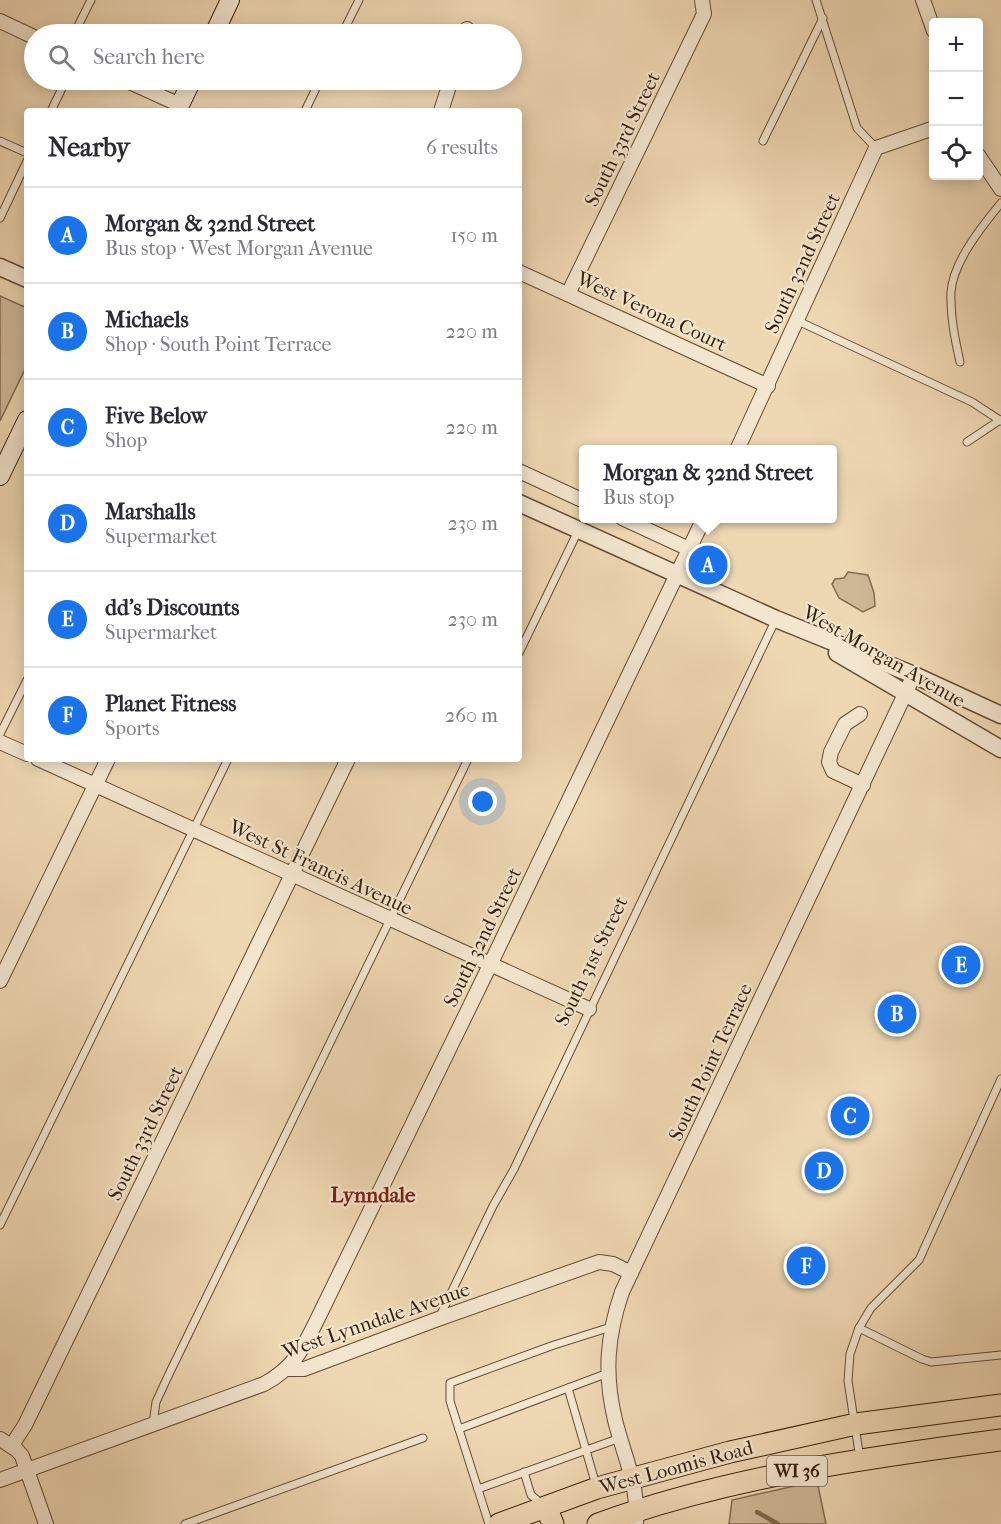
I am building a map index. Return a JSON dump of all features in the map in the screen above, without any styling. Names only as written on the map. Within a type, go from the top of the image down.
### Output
[{"type":"main road","points":[[218,24],[230,0]]},
{"type":"main road","points":[[178,108],[187,90]]},
{"type":"main road","points":[[0,476],[24,426]]},
{"type":"main road","name":"West Loomis Road","points":[[499,1524],[549,1516],[597,1488],[730,1452],[856,1424],[1001,1405]]},
{"type":"main road","name":"West Loomis Road","points":[[598,1524],[637,1517],[754,1480],[860,1459],[1001,1440]]},
{"type":"street","name":"South 33rd Street","points":[[568,294],[704,14],[702,0]]},
{"type":"street","points":[[923,0],[929,19]]},
{"type":"street","points":[[0,21],[24,32]]},
{"type":"street","points":[[144,90],[178,108]]},
{"type":"street","points":[[442,108],[448,90]]},
{"type":"street","points":[[876,148],[929,129]]},
{"type":"street","name":"South 32nd Street","points":[[739,445],[876,148]]},
{"type":"street","points":[[983,162],[1001,189]]},
{"type":"street","points":[[0,267],[24,278]]},
{"type":"street","name":"West Verona Court","points":[[522,273],[768,386]]},
{"type":"street","points":[[522,472],[579,499]]},
{"type":"street","name":"West Morgan Avenue","points":[[522,505],[776,619],[914,675],[1001,715]]},
{"type":"street","points":[[631,523],[689,549]]},
{"type":"street","name":"South 32nd Street","points":[[288,1369],[307,1341],[702,523]]},
{"type":"street","name":"West Morgan Avenue","points":[[776,619],[906,692],[1001,749]]},
{"type":"street","name":"South Point Terrace","points":[[637,1517],[633,1478],[615,1420],[608,1373],[611,1327],[622,1292],[914,675]]},
{"type":"street","points":[[860,714],[845,724],[831,752],[829,762],[833,771],[863,785]]},
{"type":"street","points":[[0,742],[24,753]]},
{"type":"street","name":"West St Francis Avenue","points":[[45,762],[390,921],[589,1009]]},
{"type":"street","points":[[0,981],[106,762]]},
{"type":"street","name":"South 33rd Street","points":[[46,1524],[20,1453],[6,1442],[21,1432],[347,762]]},
{"type":"street","name":"West Lynndale Avenue","points":[[0,1480],[264,1384],[288,1369],[304,1369],[599,1262],[613,1264],[631,1273]]},
{"type":"lane","points":[[79,24],[91,0]]},
{"type":"lane","points":[[347,24],[358,0]]},
{"type":"lane","points":[[816,0],[856,128],[876,148]]},
{"type":"lane","points":[[763,141],[823,18]]},
{"type":"lane","points":[[52,108],[61,90]]},
{"type":"lane","points":[[306,108],[315,90]]},
{"type":"lane","points":[[0,141],[24,152]]},
{"type":"lane","points":[[0,218],[24,167]]},
{"type":"lane","points":[[960,362],[953,327],[951,290],[959,265],[974,239],[1001,203]]},
{"type":"lane","points":[[798,321],[972,402],[1000,420],[967,442]]},
{"type":"lane","points":[[522,647],[578,530]]},
{"type":"lane","name":"South 31st Street","points":[[438,1319],[514,1168],[776,619]]},
{"type":"lane","points":[[0,734],[24,686]]},
{"type":"lane","points":[[0,1225],[227,762]]},
{"type":"lane","points":[[153,1424],[156,1402],[170,1372],[467,762]]},
{"type":"lane","points":[[860,1459],[848,1381],[850,1354],[871,1308],[919,1260],[1001,1079]]},
{"type":"lane","points":[[489,1524],[450,1401],[450,1383],[611,1327]]},
{"type":"lane","points":[[860,1328],[921,1359],[932,1362],[1001,1354]]},
{"type":"lane","points":[[459,1429],[608,1373]]},
{"type":"lane","points":[[568,1388],[597,1488]]},
{"type":"lane","points":[[185,1524],[423,1438]]},
{"type":"lane","points":[[478,1489],[620,1438]]},
{"type":"lane","points":[[524,1472],[531,1495],[549,1516]]},
{"type":"shaded area","points":[[0,296],[24,307],[24,371],[0,421]]},
{"type":"shaded area","points":[[848,572],[868,575],[874,593],[875,606],[863,612],[839,598],[832,584],[835,579],[844,578]]},
{"type":"shaded area","points":[[817,1481],[826,1524],[729,1524],[732,1500]]},
{"type":"waterway","points":[[757,1512],[778,1524]]},
{"type":"place","name":"Morgan & 32nd Street","points":[[708,565]]},
{"type":"place","name":"dd's Discounts","points":[[961,965]]},
{"type":"place","name":"Michaels","points":[[897,1014]]},
{"type":"place","name":"Five Below","points":[[850,1116]]},
{"type":"place","name":"Marshalls","points":[[824,1171]]},
{"type":"place","name":"Planet Fitness","points":[[806,1266]]},
{"type":"district","name":"Lynndale","points":[[373,1195]]}]
